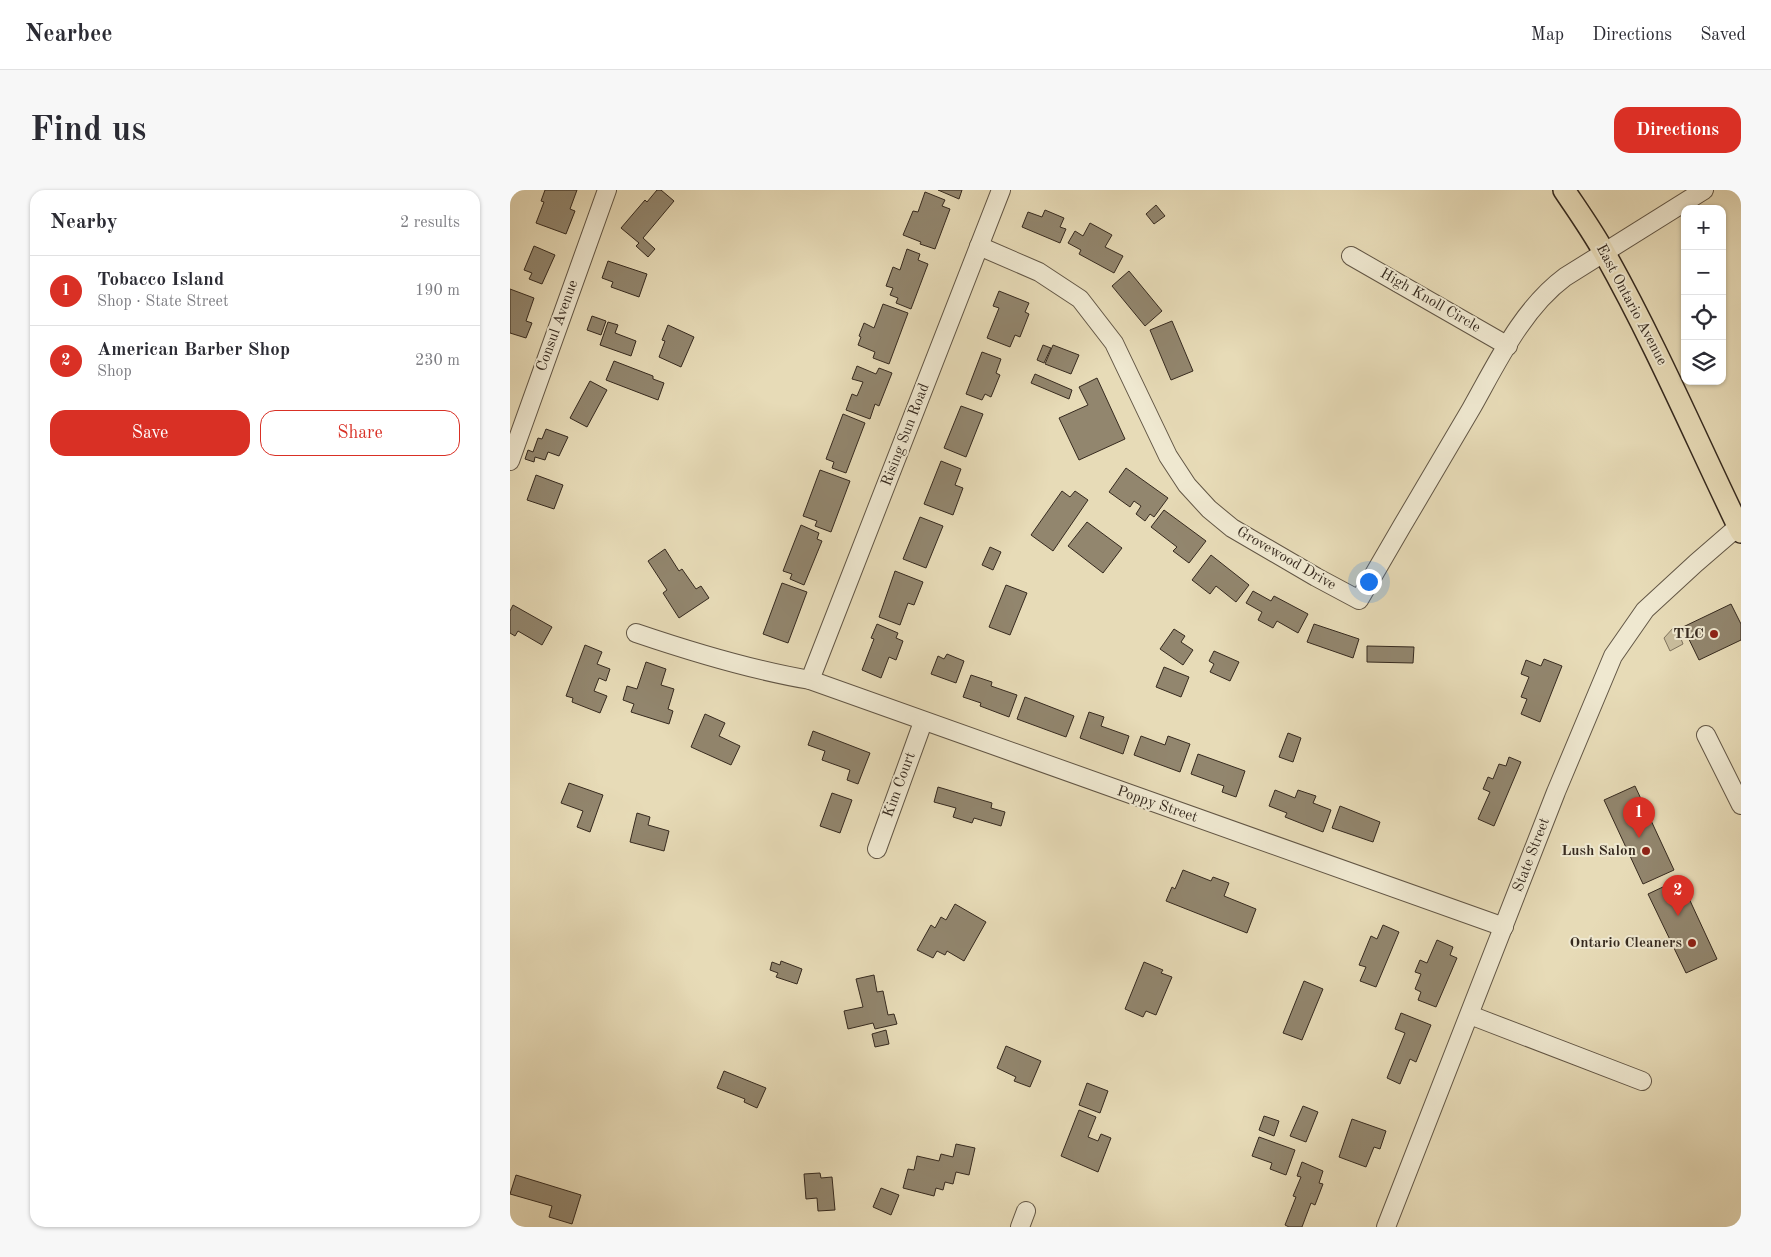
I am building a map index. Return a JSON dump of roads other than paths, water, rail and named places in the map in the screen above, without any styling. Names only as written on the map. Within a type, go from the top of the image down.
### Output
[{"type":"main road","name":"East Ontario Avenue","points":[[1564,190],[1604,253],[1680,400],[1740,528]]},
{"type":"street","name":"Consul Avenue","points":[[510,461],[607,190]]},
{"type":"street","name":"Rising Sun Road","points":[[810,680],[1001,190]]},
{"type":"street","name":"Grovewood Drive","points":[[979,246],[1040,272],[1080,299],[1114,343],[1168,456],[1188,485],[1209,509],[1232,528],[1358,600],[1508,346],[1538,301],[1550,288],[1587,263],[1704,190]]},
{"type":"street","name":"High Knoll Circle","points":[[1351,256],[1508,346]]},
{"type":"street","name":"State Street","points":[[1386,1227],[1556,792],[1613,656],[1645,610],[1696,563],[1740,528]]},
{"type":"street","name":"Poppy Street","points":[[636,633],[672,645],[790,677],[810,680],[923,722],[1504,928]]},
{"type":"street","name":"Kim Court","points":[[877,849],[923,722]]},
{"type":"street","points":[[1706,735],[1741,805]]},
{"type":"street","points":[[1470,1015],[1642,1081]]},
{"type":"place","name":"TLC","points":[[1714,634]]},
{"type":"place","name":"Tobacco Island","points":[[1639,838]]},
{"type":"place","name":"Lush Salon","points":[[1646,851]]},
{"type":"place","name":"American Barber Shop","points":[[1678,916]]},
{"type":"place","name":"Ontario Cleaners","points":[[1692,943]]}]
